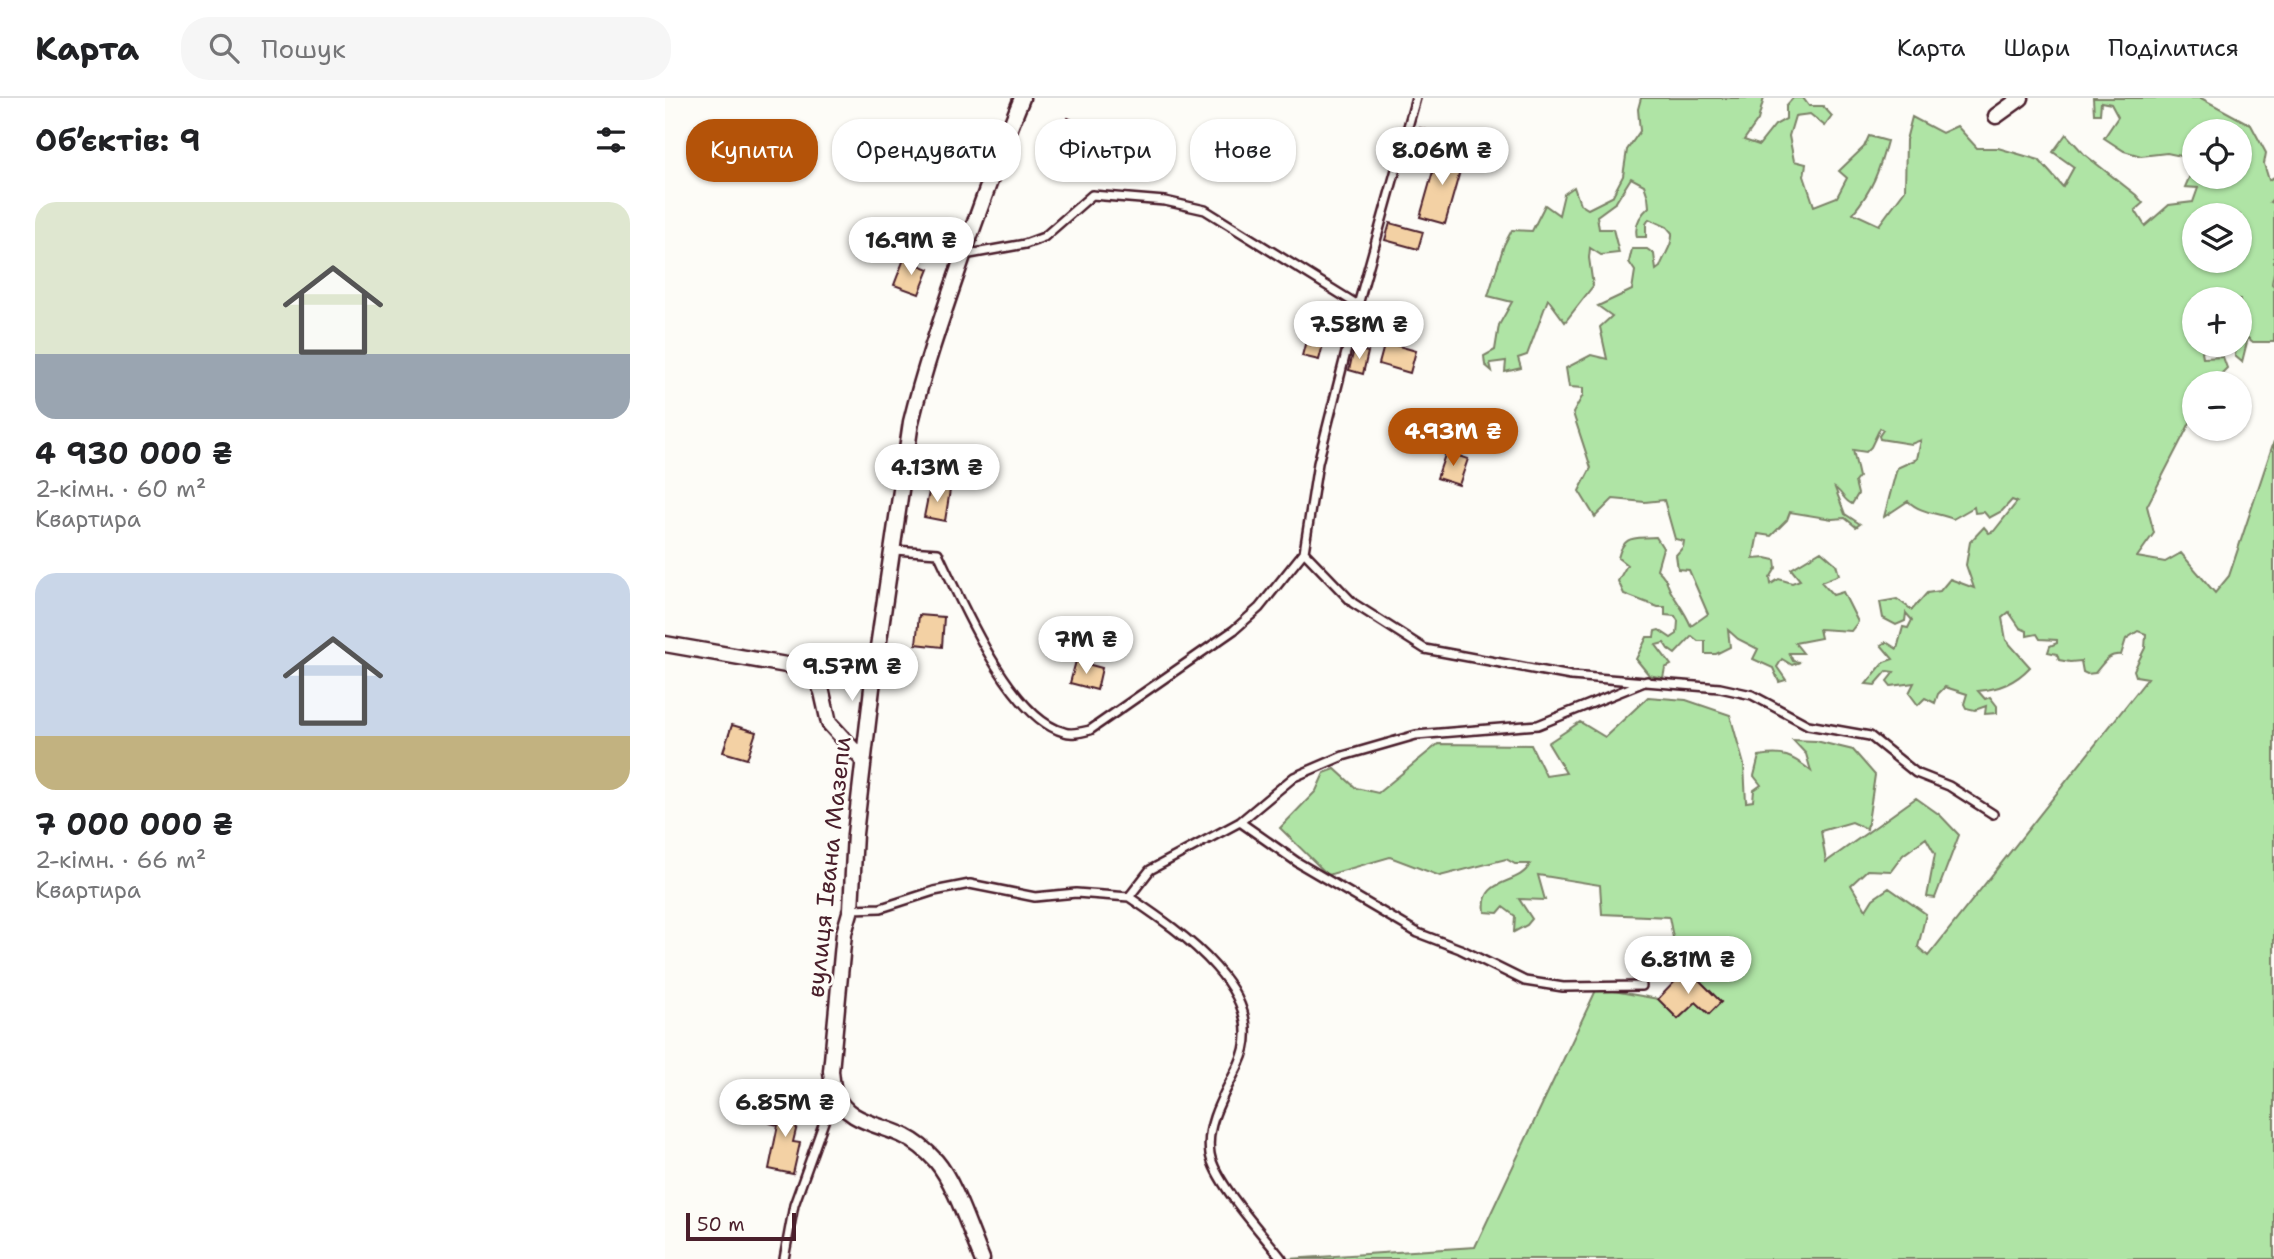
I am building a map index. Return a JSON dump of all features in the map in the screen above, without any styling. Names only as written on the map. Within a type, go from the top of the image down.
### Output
[{"type":"street","name":"вулиця Івана Мазепи","points":[[835,1093],[831,1071],[833,1036],[844,933],[851,909],[863,760],[914,412],[922,379],[963,256],[1004,140],[1022,98]]},
{"type":"street","points":[[1996,116],[2021,98]]},
{"type":"street","points":[[665,644],[792,666],[815,676],[822,692],[829,723],[863,760]]},
{"type":"street","points":[[835,1093],[847,1111],[869,1124],[904,1136],[921,1146],[938,1163],[982,1259]]},
{"type":"lane","points":[[894,550],[937,554],[990,657],[1026,708],[1051,727],[1072,733],[1090,730],[1101,724],[1234,630],[1259,608],[1304,552],[1318,463],[1358,304],[1416,98]]},
{"type":"lane","points":[[963,256],[1025,244],[1044,237],[1092,195],[1164,201],[1205,210],[1358,304]]},
{"type":"lane","points":[[1304,552],[1353,603],[1425,649],[1571,676],[1720,688],[1752,695],[1808,725],[1870,736],[1916,773],[1949,786],[1993,814]]},
{"type":"lane","points":[[1129,897],[1150,870],[1240,822],[1294,777],[1343,756],[1416,735],[1538,725],[1647,681]]},
{"type":"lane","points":[[1240,822],[1297,862],[1418,933],[1460,949],[1525,981],[1563,987],[1642,986]]},
{"type":"lane","points":[[851,909],[881,908],[934,891],[970,884],[1035,897],[1076,892],[1129,897],[1169,924],[1217,968],[1240,999],[1247,1033],[1241,1059],[1211,1126],[1210,1154],[1219,1177],[1282,1259]]},
{"type":"lane","points":[[784,1259],[794,1205],[835,1093]]},
{"type":"green space","points":[[1641,98],[1764,98],[1758,120],[1744,140],[1759,145],[1775,125],[1786,119],[1786,106],[1793,98],[1803,98],[1809,106],[1823,106],[1832,116],[1825,126],[1810,114],[1795,116],[1789,136],[1794,161],[1806,164],[1804,176],[1814,206],[1837,197],[1847,178],[1839,171],[1864,147],[1869,136],[1887,141],[1875,179],[1853,213],[1879,225],[1905,190],[1906,140],[1912,117],[1942,133],[1957,126],[1977,148],[1998,148],[2039,160],[2063,187],[2074,167],[2053,152],[2066,134],[2084,154],[2143,203],[2135,210],[2145,226],[2169,205],[2182,203],[2182,273],[2252,273],[2252,203],[2185,203],[2193,202],[2198,189],[2252,189],[2252,127],[2266,153],[2264,164],[2269,180],[2274,177],[2274,197],[2270,202],[2274,203],[2274,342],[2252,341],[2252,287],[2182,287],[2182,357],[2223,357],[2227,368],[2224,371],[2182,371],[2182,438],[2147,506],[2154,533],[2137,557],[2165,562],[2181,553],[2215,593],[2229,576],[2274,441],[2274,1259],[1288,1259],[1475,1247],[1597,988],[1658,999],[1678,1019],[1696,1002],[1709,1014],[1721,1002],[1694,975],[1698,947],[1675,948],[1669,917],[1602,914],[1600,885],[1538,875],[1545,900],[1519,899],[1532,919],[1514,932],[1515,916],[1503,907],[1498,913],[1485,912],[1485,901],[1494,887],[1518,876],[1530,864],[1515,864],[1506,859],[1440,876],[1390,857],[1328,875],[1280,828],[1316,791],[1324,773],[1335,769],[1356,788],[1378,793],[1438,744],[1531,745],[1546,776],[1566,773],[1548,743],[1580,722],[1605,737],[1648,697],[1686,700],[1730,715],[1744,765],[1746,802],[1753,801],[1754,790],[1761,785],[1754,776],[1759,756],[1787,756],[1811,771],[1806,754],[1793,740],[1816,741],[1853,750],[1875,775],[1867,829],[1852,822],[1821,831],[1826,862],[1916,798],[1940,815],[1959,835],[1935,898],[1927,897],[1935,854],[1926,838],[1903,855],[1891,871],[1867,870],[1851,885],[1866,910],[1873,899],[1889,888],[1926,914],[1918,947],[1928,956],[2148,678],[2136,676],[2134,670],[2145,648],[2146,634],[2138,631],[2126,639],[2121,655],[2109,657],[2095,673],[2087,674],[2083,672],[2081,661],[2059,660],[2057,654],[2048,652],[2057,640],[2040,639],[2037,634],[2027,636],[2027,631],[2020,628],[2009,612],[2002,618],[2006,640],[2030,667],[2006,684],[1978,691],[1985,699],[1990,697],[1997,706],[1997,713],[1985,714],[1986,706],[1975,710],[1966,708],[1964,704],[1967,694],[1945,687],[1938,694],[1935,703],[1925,698],[1918,705],[1909,693],[1914,683],[1891,686],[1887,681],[1894,672],[1887,671],[1875,685],[1866,684],[1884,662],[1893,659],[1881,645],[1886,642],[1897,649],[1903,627],[1908,628],[1912,620],[1906,613],[1905,621],[1896,625],[1883,618],[1880,602],[1897,599],[1912,610],[1927,593],[1940,591],[1950,579],[1974,588],[1966,565],[1970,542],[1984,527],[1989,533],[1994,531],[2017,502],[2012,500],[2002,511],[1989,518],[1984,512],[1975,513],[1974,507],[1953,519],[1924,510],[1908,501],[1884,517],[1897,468],[1917,459],[1921,440],[1911,444],[1880,439],[1883,430],[1880,428],[1866,452],[1853,450],[1859,477],[1855,482],[1858,494],[1852,504],[1835,488],[1845,514],[1860,524],[1856,527],[1845,518],[1832,519],[1790,512],[1787,520],[1771,536],[1758,534],[1753,559],[1775,560],[1776,568],[1770,578],[1771,584],[1779,579],[1792,583],[1800,580],[1791,569],[1821,551],[1836,564],[1839,575],[1821,582],[1833,595],[1843,592],[1858,622],[1851,631],[1819,629],[1821,638],[1795,643],[1803,653],[1789,653],[1793,661],[1800,662],[1792,665],[1782,659],[1777,667],[1786,680],[1779,682],[1773,668],[1753,659],[1758,649],[1738,639],[1728,630],[1730,647],[1716,654],[1705,654],[1705,641],[1698,641],[1692,636],[1675,654],[1664,643],[1656,645],[1671,665],[1665,668],[1663,678],[1649,675],[1636,659],[1647,637],[1654,637],[1655,631],[1659,630],[1671,638],[1677,634],[1678,621],[1675,616],[1665,615],[1665,607],[1658,607],[1624,594],[1618,581],[1627,565],[1618,558],[1623,545],[1631,539],[1656,537],[1663,548],[1657,569],[1691,626],[1708,614],[1689,570],[1678,569],[1676,555],[1683,547],[1684,541],[1675,539],[1664,500],[1645,502],[1613,499],[1595,517],[1579,491],[1591,468],[1573,413],[1583,395],[1583,388],[1569,387],[1566,368],[1591,355],[1607,359],[1600,327],[1612,316],[1598,306],[1632,290],[1635,271],[1629,262],[1632,249],[1647,249],[1654,254],[1656,270],[1670,246],[1672,233],[1667,227],[1649,219],[1646,224],[1646,237],[1637,237],[1636,228],[1649,207],[1644,185],[1631,178],[1616,202],[1597,216],[1599,229],[1613,229],[1619,253],[1601,255],[1590,248],[1593,286],[1565,322],[1548,299],[1527,355],[1518,358],[1521,368],[1505,372],[1506,361],[1490,363],[1492,371],[1485,365],[1484,356],[1495,350],[1499,325],[1512,302],[1488,296],[1504,245],[1512,230],[1532,231],[1545,205],[1559,215],[1564,194],[1574,187],[1580,204],[1588,209],[1612,197],[1623,176],[1627,150],[1640,131],[1638,109]]},
{"type":"green space","points":[[2093,98],[2201,98],[2240,119],[2182,119],[2182,156],[2167,153],[2141,156],[2124,151],[2104,138],[2118,117],[2111,104],[2101,102],[2100,114],[2094,114]]},
{"type":"building","points":[[1420,128],[1434,132],[1427,157],[1413,153]]},
{"type":"building","points":[[1439,150],[1464,157],[1445,224],[1420,217]]},
{"type":"building","points":[[1390,223],[1423,232],[1418,249],[1385,240]]},
{"type":"building","points":[[904,259],[929,269],[919,294],[894,285]]},
{"type":"building","points":[[1308,333],[1325,337],[1319,360],[1302,356]]},
{"type":"building","points":[[1385,342],[1416,351],[1410,373],[1379,364]]},
{"type":"building","points":[[1354,349],[1368,352],[1363,374],[1349,370]]},
{"type":"building","points":[[1446,452],[1468,459],[1459,485],[1437,478]]},
{"type":"building","points":[[930,487],[950,490],[945,521],[924,517]]},
{"type":"building","points":[[919,615],[944,617],[942,647],[916,644]]},
{"type":"building","points":[[1076,661],[1102,668],[1097,690],[1070,683]]},
{"type":"building","points":[[732,725],[756,732],[747,759],[723,752]]},
{"type":"building","points":[[1683,973],[1690,979],[1694,975],[1721,1002],[1709,1014],[1696,1002],[1678,1019],[1658,999]]},
{"type":"building","points":[[775,1103],[801,1109],[793,1142],[800,1143],[793,1174],[769,1169],[778,1125],[770,1123]]}]
